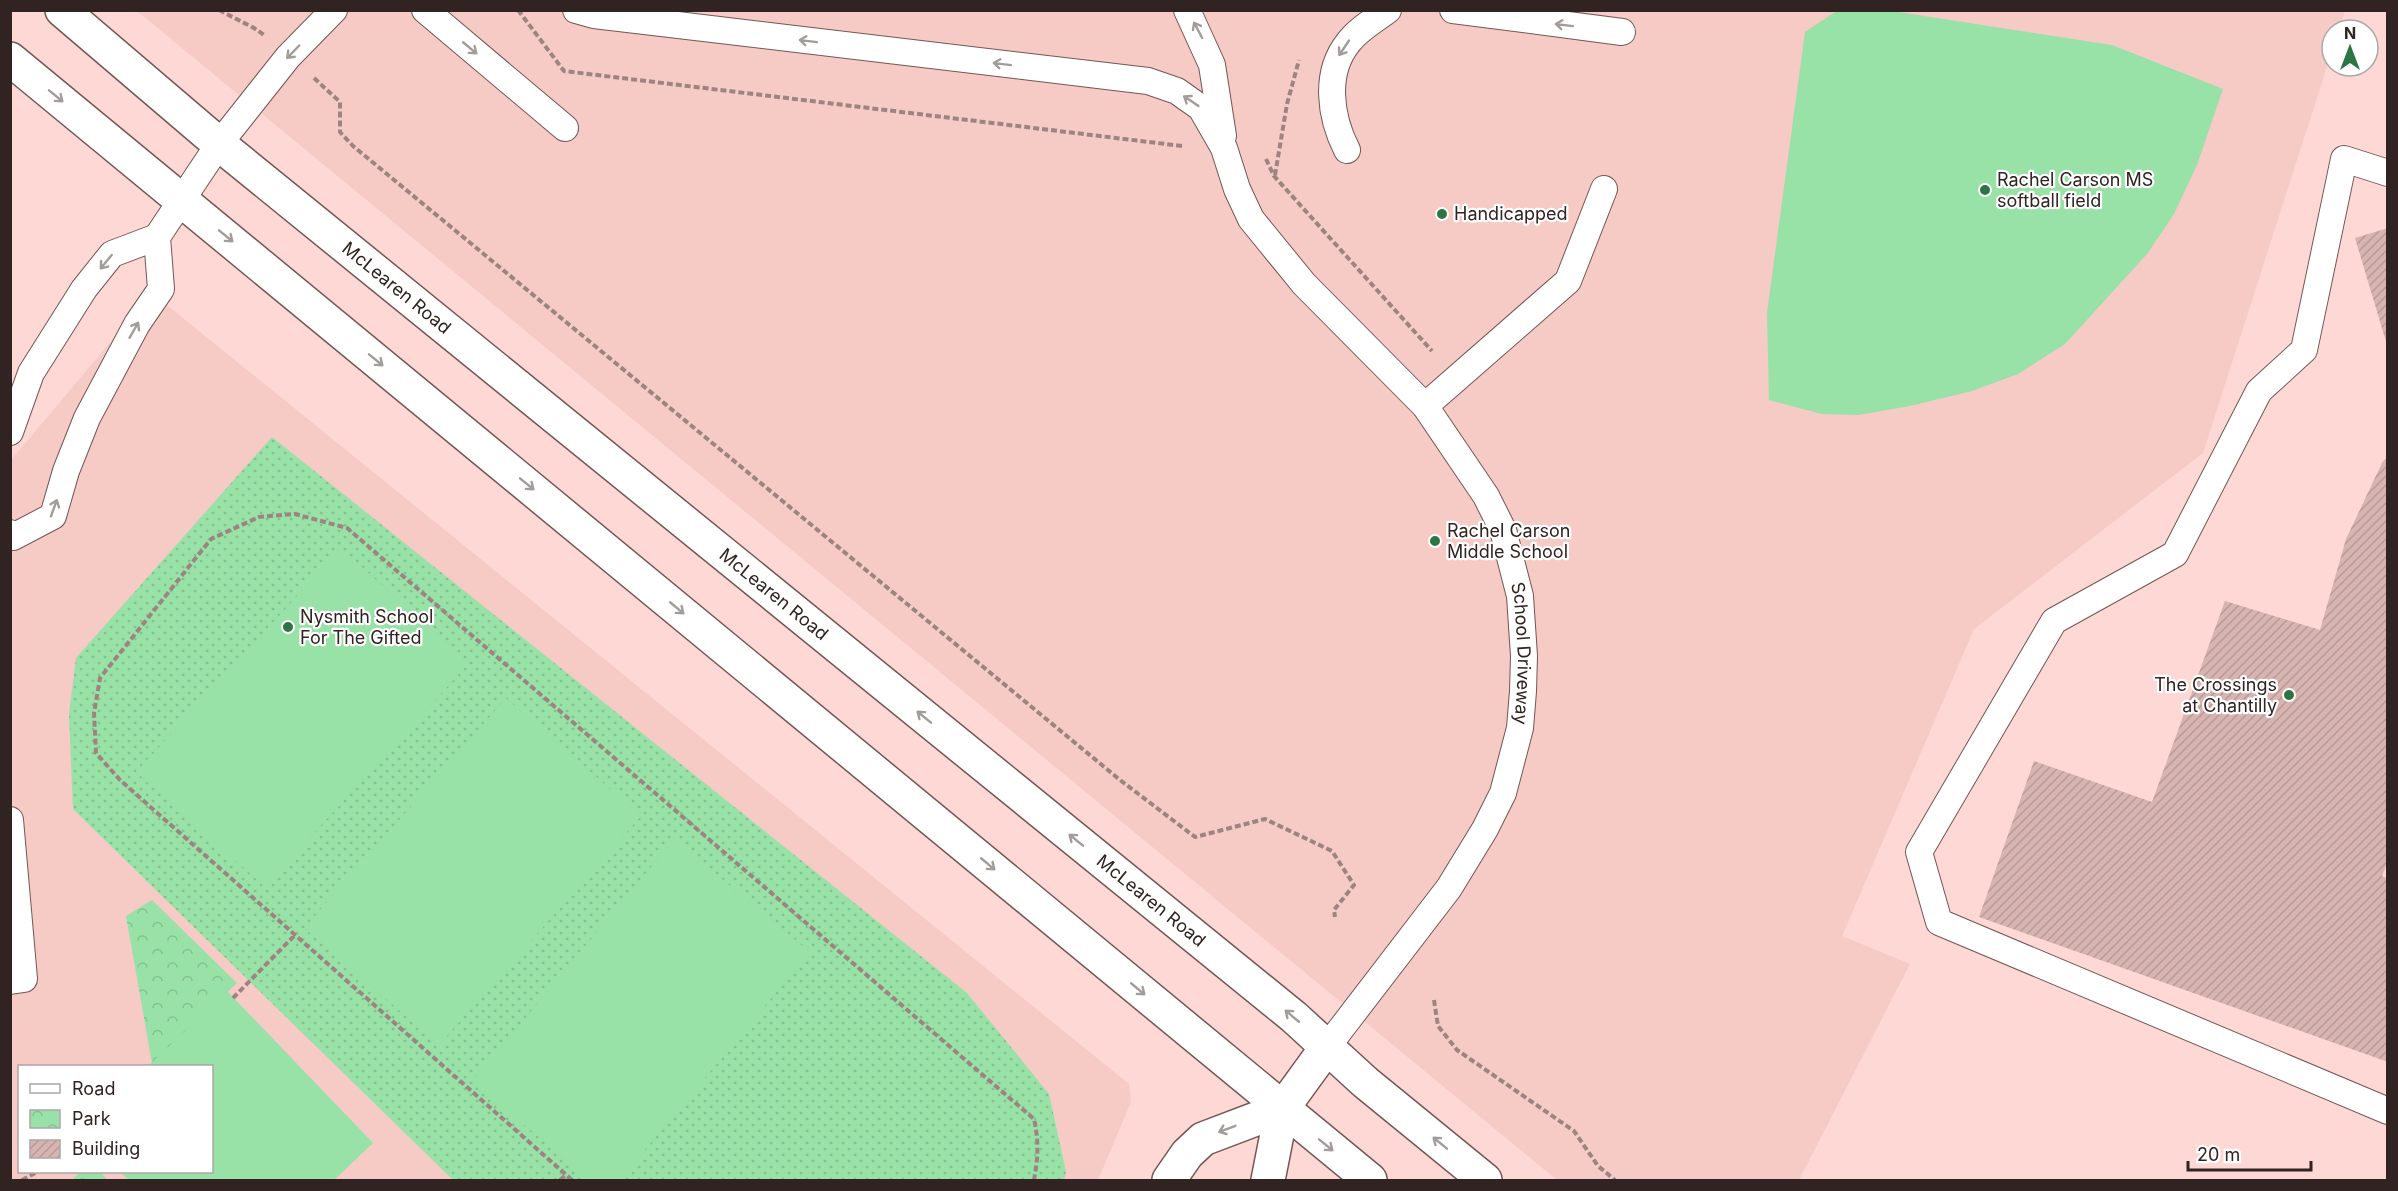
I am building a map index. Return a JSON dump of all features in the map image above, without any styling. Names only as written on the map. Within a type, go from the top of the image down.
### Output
[{"type":"main road","name":"McLearen Road","points":[[62,10],[219,144],[1328,1047],[1365,1082],[1485,1180]]},
{"type":"main road","points":[[10,59],[1370,1180]]},
{"type":"main road","points":[[1268,1180],[1282,1108],[1328,1047]]},
{"type":"main road","points":[[1169,1180],[1187,1154],[1203,1139],[1282,1108]]},
{"type":"lane","points":[[11,539],[53,516],[66,471],[92,408],[127,341],[161,289],[157,237],[219,144],[288,57],[334,10]]},
{"type":"lane","points":[[425,10],[566,128]]},
{"type":"lane","points":[[576,10],[594,15],[1148,81],[1177,91],[1201,108],[1224,148]]},
{"type":"lane","points":[[1187,10],[1212,65],[1224,148]]},
{"type":"lane","points":[[1347,150],[1340,136],[1332,95],[1339,56],[1349,41],[1388,10]]},
{"type":"lane","points":[[1453,10],[1622,32]]},
{"type":"lane","name":"School Driveway","points":[[1224,148],[1237,189],[1251,219],[1304,284],[1425,406],[1486,496],[1503,530],[1513,562],[1523,623],[1524,656],[1520,728],[1503,793],[1467,861],[1328,1047]]},
{"type":"lane","points":[[2388,173],[2344,159],[2304,350],[2259,391],[2175,554],[2054,621],[1919,852],[1939,922],[2388,1111]]},
{"type":"lane","points":[[1425,406],[1568,281],[1604,189]]},
{"type":"lane","points":[[10,432],[31,373],[84,289],[112,254],[157,237]]},
{"type":"lane","points":[[10,820],[24,979],[10,981]]},
{"type":"path","points":[[219,10],[254,28],[267,38]]},
{"type":"path","points":[[518,10],[564,71],[1200,148],[1224,148]]},
{"type":"path","points":[[1274,176],[1287,104],[1302,54]]},
{"type":"path","points":[[309,74],[340,102],[340,132],[353,146],[1120,780],[1195,837],[1265,819],[1332,851],[1354,885],[1334,910],[1335,917]]},
{"type":"path","points":[[1265,157],[1274,176],[1432,351]]},
{"type":"path","points":[[572,1180],[120,780],[96,753],[94,713],[100,678],[211,539],[259,517],[295,514],[347,528],[1034,1119],[1038,1137],[1038,1158],[1034,1180]]},
{"type":"path","points":[[233,998],[295,934]]},
{"type":"path","points":[[1434,1000],[1438,1026],[1457,1050],[1574,1131],[1598,1166],[1615,1180]]},
{"type":"path","points":[[560,1180],[566,1175]]},
{"type":"shaded area","name":"Rachel Carson Middle School","points":[[137,11],[2345,11],[2343,18],[2320,18],[2320,78],[2323,78],[2203,453],[1974,629],[1842,936],[1910,964],[1799,1180],[1557,1180]]},
{"type":"shaded area","name":"Nysmith School For The Gifted","points":[[152,293],[1129,1084],[1131,1102],[1098,1180],[11,1180],[11,460]]},
{"type":"green space","name":"Rachel Carson MS softball field","points":[[1838,10],[1892,11],[2112,45],[2223,89],[2197,165],[2174,214],[2147,254],[2065,344],[2018,374],[1972,391],[1910,406],[1858,415],[1822,414],[1769,400],[1767,313],[1805,32]]},
{"type":"green space","name":"Nysmith School For The Gifted","points":[[272,437],[967,993],[1049,1094],[1066,1172],[1064,1180],[453,1180],[73,809],[69,714],[76,658]]},
{"type":"green space","points":[[341,548],[469,663],[265,887],[136,772]]},
{"type":"green space","points":[[506,698],[641,816],[439,1045],[304,928]]},
{"type":"green space","points":[[674,839],[810,952],[620,1180],[591,1180],[472,1082]]},
{"type":"green space","points":[[152,900],[237,983],[152,1063],[126,916]]},
{"type":"green space","points":[[227,991],[373,1143],[334,1180],[129,1180],[121,1173],[213,1173],[213,1065],[149,1065]]},
{"type":"green space","points":[[79,1173],[101,1173],[108,1180],[72,1180]]},
{"type":"building","points":[[2388,228],[2388,345],[2387,345],[2355,238]]},
{"type":"building","name":"The Crossings at Chantilly","points":[[2388,456],[2388,861],[2382,876],[2388,879],[2388,1062],[1979,917],[2034,761],[2152,802],[2225,601],[2320,630],[2346,539],[2382,463]]},
{"type":"place","name":"Rachel Carson MS softball field","points":[[1985,190]]},
{"type":"place","name":"Handicapped","points":[[1442,214]]},
{"type":"place","name":"Rachel Carson Middle School","points":[[1435,541]]},
{"type":"place","name":"Nysmith School For The Gifted","points":[[288,627]]},
{"type":"place","name":"The Crossings at Chantilly","points":[[2289,695]]}]
